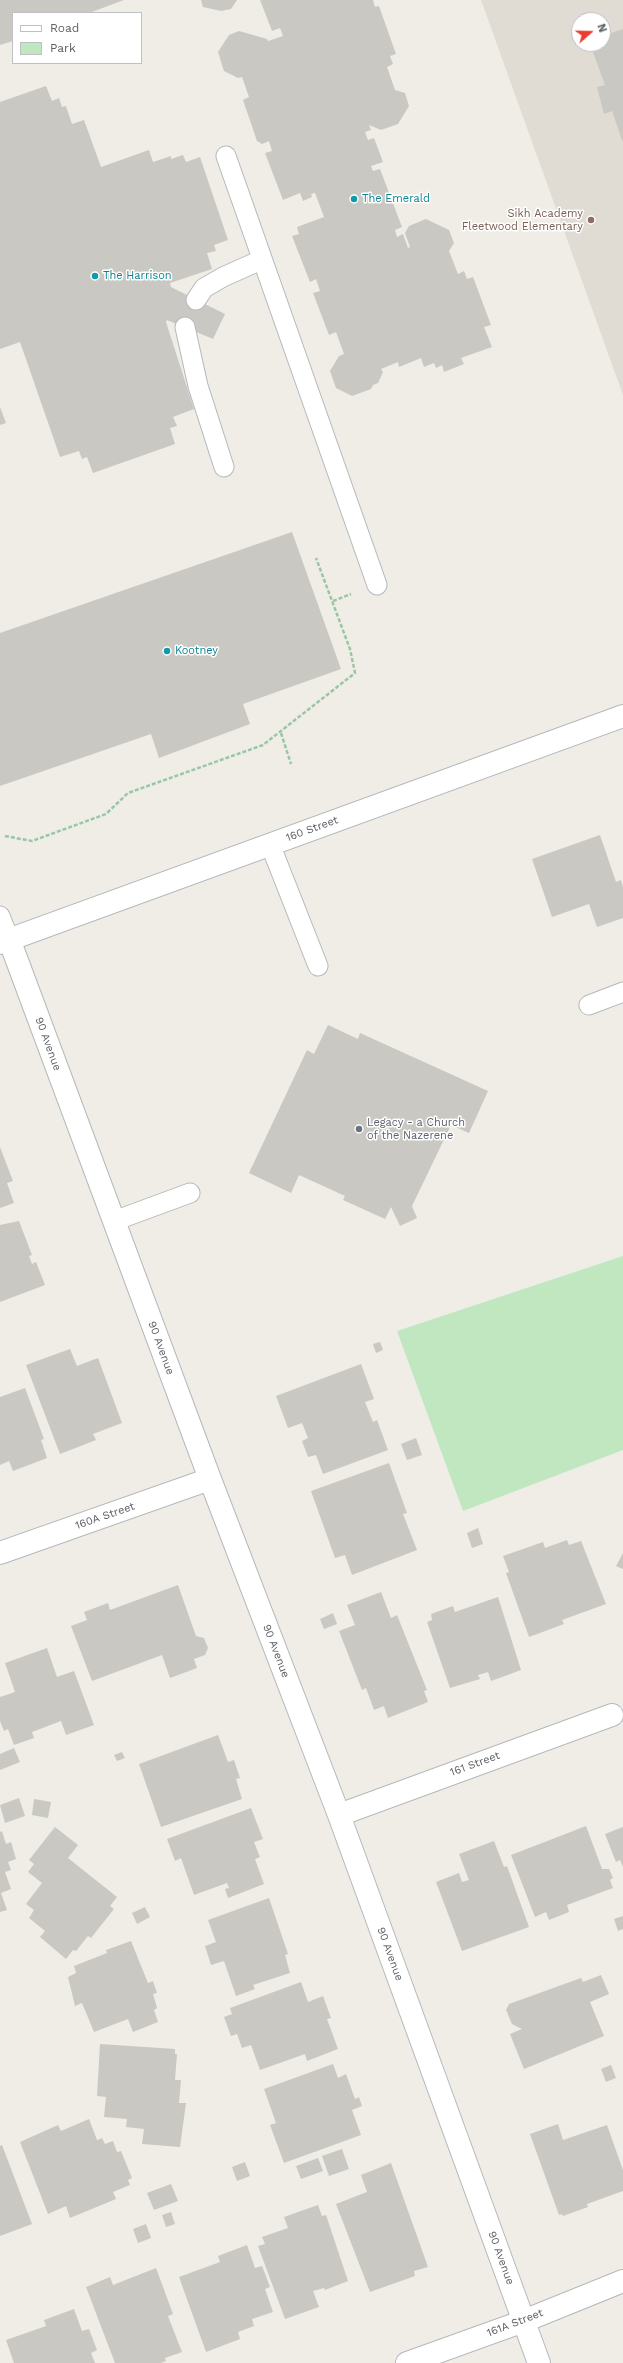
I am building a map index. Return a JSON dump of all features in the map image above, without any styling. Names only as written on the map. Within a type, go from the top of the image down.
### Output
[{"type":"street","name":"160 Street","points":[[4,941],[623,716]]},
{"type":"street","name":"90 Avenue","points":[[4,941],[114,1221],[210,1480],[339,1815],[539,2363]]},
{"type":"street","name":"160A Street","points":[[0,1553],[210,1480]]},
{"type":"street","name":"161 Street","points":[[339,1815],[612,1715]]},
{"type":"street","name":"161A Street","points":[[407,2363],[524,2321],[623,2281]]},
{"type":"lane","points":[[226,156],[261,260],[377,585]]},
{"type":"lane","points":[[196,300],[204,288],[217,280],[261,260]]},
{"type":"lane","points":[[185,327],[198,386],[224,467]]},
{"type":"lane","points":[[270,844],[318,966]]},
{"type":"lane","points":[[0,916],[4,941]]},
{"type":"lane","points":[[589,1005],[623,992]]},
{"type":"lane","points":[[114,1221],[190,1193]]},
{"type":"path","points":[[5,836],[32,841],[106,814],[128,793],[264,745],[355,673],[350,649],[316,558]]},
{"type":"path","points":[[333,601],[354,593]]},
{"type":"path","points":[[281,732],[292,764]]},
{"type":"shaded area","name":"Sikh Academy Fleetwood Elementary","points":[[481,0],[623,0],[623,395]]},
{"type":"green space","points":[[623,1256],[623,1450],[463,1511],[397,1331]]},
{"type":"building","points":[[0,0],[124,0],[92,12],[12,12],[12,41],[0,45]]},
{"type":"building","points":[[201,0],[237,0],[231,9],[221,11],[203,7]]},
{"type":"building","name":"The Emerald","points":[[260,0],[373,0],[375,7],[379,6],[396,54],[390,56],[393,64],[387,67],[395,90],[405,93],[409,106],[398,124],[381,130],[369,125],[371,130],[365,132],[368,140],[374,138],[383,162],[371,166],[373,171],[380,169],[402,227],[395,230],[397,237],[403,234],[408,248],[410,247],[405,233],[409,226],[426,219],[449,230],[454,243],[449,251],[458,274],[464,271],[467,279],[473,277],[491,325],[484,327],[492,347],[461,358],[464,364],[444,372],[442,365],[436,368],[434,363],[424,367],[421,358],[399,367],[398,362],[381,369],[383,372],[378,383],[373,385],[371,389],[352,396],[336,388],[330,371],[339,356],[344,354],[336,332],[329,335],[313,293],[320,291],[316,279],[310,282],[292,236],[299,234],[297,227],[324,217],[315,193],[311,194],[312,197],[303,201],[300,193],[283,200],[265,153],[272,151],[269,141],[262,144],[257,141],[243,100],[249,97],[242,77],[238,78],[224,71],[218,52],[229,35],[239,31],[267,39],[268,41],[283,36],[280,28],[272,31]]},
{"type":"building","points":[[623,29],[623,143],[612,111],[604,114],[597,87],[605,85],[593,52],[611,52],[611,33]]},
{"type":"building","name":"The Harrison","points":[[46,86],[52,101],[59,98],[62,107],[66,106],[72,124],[84,120],[101,167],[149,150],[153,162],[171,156],[171,159],[183,155],[186,162],[200,157],[228,240],[214,245],[216,251],[207,253],[212,269],[170,283],[171,287],[225,314],[213,339],[167,320],[166,322],[194,409],[173,417],[177,426],[170,428],[175,444],[93,473],[87,457],[82,459],[79,451],[60,457],[20,342],[0,349],[0,102]]},
{"type":"building","points":[[0,407],[6,423],[0,425]]},
{"type":"building","name":"Kootney","points":[[292,532],[341,669],[243,704],[250,724],[159,758],[151,734],[0,786],[0,633]]},
{"type":"building","points":[[600,835],[616,882],[621,880],[623,887],[623,918],[597,927],[589,904],[552,917],[532,859]]},
{"type":"building","name":"Legacy - a Church of the Nazerene","points":[[328,1025],[358,1039],[360,1033],[488,1091],[469,1133],[451,1125],[412,1206],[417,1218],[400,1226],[391,1207],[385,1219],[343,1200],[345,1196],[299,1175],[291,1193],[249,1173],[307,1050],[314,1054]]},
{"type":"building","points":[[0,1147],[13,1181],[7,1183],[14,1203],[0,1208]]},
{"type":"building","points":[[19,1221],[32,1255],[29,1256],[32,1264],[36,1262],[45,1285],[0,1302],[0,1225]]},
{"type":"building","points":[[380,1342],[383,1350],[376,1353],[373,1344]]},
{"type":"building","points":[[70,1349],[77,1366],[98,1358],[122,1423],[93,1434],[96,1440],[60,1454],[26,1365]]},
{"type":"building","points":[[361,1364],[374,1399],[365,1402],[373,1422],[377,1420],[388,1450],[323,1474],[316,1455],[308,1457],[302,1441],[308,1438],[302,1423],[288,1428],[276,1396]]},
{"type":"building","points":[[25,1388],[44,1439],[41,1440],[47,1458],[13,1471],[9,1461],[0,1465],[0,1397]]},
{"type":"building","points":[[416,1438],[422,1455],[407,1460],[401,1444]]},
{"type":"building","points":[[389,1463],[407,1513],[403,1514],[417,1550],[352,1575],[345,1555],[335,1558],[311,1491]]},
{"type":"building","points":[[478,1528],[483,1544],[472,1548],[467,1533]]},
{"type":"building","points":[[567,1540],[569,1545],[581,1541],[606,1604],[562,1620],[564,1624],[529,1637],[506,1573],[509,1572],[503,1556],[543,1542],[545,1548]]},
{"type":"building","points":[[623,1553],[623,1569],[616,1566]]},
{"type":"building","points":[[178,1585],[196,1636],[204,1638],[208,1648],[205,1655],[194,1659],[197,1668],[170,1678],[162,1655],[92,1681],[71,1626],[87,1620],[84,1612],[108,1603],[110,1610]]},
{"type":"building","points":[[381,1592],[391,1618],[397,1615],[427,1690],[424,1691],[428,1702],[388,1718],[384,1706],[374,1710],[366,1688],[362,1690],[339,1631],[355,1625],[347,1605]]},
{"type":"building","points":[[498,1597],[521,1670],[491,1681],[488,1672],[478,1675],[480,1679],[450,1688],[427,1622],[432,1620],[431,1614],[453,1606],[455,1612]]},
{"type":"building","points":[[333,1613],[337,1624],[324,1629],[320,1619]]},
{"type":"building","points":[[47,1648],[57,1677],[74,1671],[94,1725],[66,1735],[61,1721],[32,1732],[34,1738],[14,1745],[8,1729],[4,1731],[0,1721],[0,1697],[15,1692],[5,1663]]},
{"type":"building","points":[[218,1735],[228,1762],[234,1760],[240,1778],[236,1779],[242,1799],[161,1827],[139,1764]]},
{"type":"building","points":[[14,1748],[20,1762],[0,1770],[0,1754]]},
{"type":"building","points":[[122,1752],[125,1758],[117,1761],[114,1755]]},
{"type":"building","points":[[19,1798],[25,1816],[5,1823],[0,1805]]},
{"type":"building","points":[[34,1799],[51,1802],[48,1818],[32,1815]]},
{"type":"building","points":[[251,1808],[263,1839],[254,1842],[260,1857],[255,1859],[264,1884],[228,1898],[225,1889],[229,1888],[227,1883],[194,1895],[181,1858],[175,1861],[167,1839]]},
{"type":"building","points":[[586,1826],[602,1869],[609,1869],[613,1878],[610,1880],[613,1888],[567,1905],[569,1912],[549,1920],[546,1912],[535,1917],[511,1855]]},
{"type":"building","points":[[55,1827],[78,1845],[68,1858],[117,1897],[110,1906],[114,1909],[91,1938],[88,1936],[76,1951],[73,1950],[66,1959],[40,1937],[45,1931],[29,1918],[34,1910],[26,1904],[42,1883],[28,1872],[34,1864],[29,1860]]},
{"type":"building","points":[[623,1827],[623,1867],[620,1860],[616,1862],[605,1834]]},
{"type":"building","points":[[2,1831],[6,1844],[11,1842],[16,1859],[8,1862],[11,1870],[5,1872],[11,1889],[1,1893],[7,1910],[0,1912],[0,1832]]},
{"type":"building","points":[[494,1841],[504,1867],[507,1866],[529,1927],[462,1951],[436,1882],[459,1873],[462,1882],[469,1880],[459,1854]]},
{"type":"building","points":[[269,1898],[288,1954],[285,1955],[290,1973],[253,1985],[255,1989],[236,1996],[224,1961],[211,1965],[205,1946],[216,1942],[208,1920]]},
{"type":"building","points":[[145,1907],[150,1917],[137,1924],[132,1913]]},
{"type":"building","points":[[623,1916],[623,1929],[618,1931],[614,1919]]},
{"type":"building","points":[[131,1941],[148,1983],[153,1981],[157,1993],[153,1994],[157,2008],[154,2010],[158,2022],[133,2032],[128,2019],[94,2032],[82,2003],[75,2006],[68,1977],[76,1973],[74,1966],[107,1953],[106,1950]]},
{"type":"building","points":[[601,1975],[609,1994],[590,2002],[604,2036],[524,2069],[510,2034],[522,2029],[512,2024],[506,2010],[509,2004],[581,1978],[583,1982]]},
{"type":"building","points":[[301,1982],[308,2002],[323,1996],[331,2018],[327,2019],[338,2049],[307,2061],[305,2054],[260,2070],[251,2045],[242,2048],[237,2034],[231,2036],[224,2017],[232,2014],[230,2008]]},
{"type":"building","points":[[100,2044],[175,2049],[175,2054],[177,2054],[175,2080],[181,2080],[179,2103],[186,2103],[180,2147],[142,2144],[144,2129],[126,2127],[127,2119],[104,2117],[106,2097],[97,2096]]},
{"type":"building","points":[[333,2064],[338,2078],[346,2074],[355,2099],[359,2097],[362,2106],[352,2110],[361,2135],[284,2163],[270,2125],[276,2123],[264,2089]]},
{"type":"building","points":[[611,2065],[616,2078],[606,2082],[601,2069]]},
{"type":"building","points":[[89,2119],[97,2140],[102,2138],[105,2144],[113,2141],[117,2152],[121,2151],[132,2178],[128,2180],[130,2185],[113,2192],[116,2199],[70,2218],[66,2206],[48,2214],[20,2142],[58,2125],[61,2131]]},
{"type":"building","points":[[558,2124],[563,2140],[607,2125],[623,2170],[623,2191],[587,2204],[588,2207],[563,2216],[562,2214],[559,2215],[530,2134]]},
{"type":"building","points":[[2,2145],[32,2224],[0,2236],[0,2146]]},
{"type":"building","points":[[342,2149],[349,2169],[329,2176],[322,2156]]},
{"type":"building","points":[[318,2158],[323,2171],[301,2179],[296,2166]]},
{"type":"building","points":[[245,2162],[250,2176],[237,2181],[232,2167]]},
{"type":"building","points":[[391,2163],[428,2267],[414,2271],[415,2276],[370,2292],[336,2204],[367,2192],[361,2175]]},
{"type":"building","points":[[171,2184],[178,2201],[154,2210],[147,2193]]},
{"type":"building","points":[[318,2205],[322,2216],[326,2215],[348,2281],[325,2290],[324,2288],[313,2291],[319,2307],[285,2319],[258,2246],[265,2244],[262,2237],[288,2228],[284,2217]]},
{"type":"building","points":[[171,2212],[175,2224],[166,2227],[162,2215]]},
{"type":"building","points":[[146,2224],[151,2238],[138,2243],[133,2229]]},
{"type":"building","points":[[247,2245],[255,2268],[262,2266],[270,2287],[265,2289],[273,2312],[252,2319],[254,2326],[238,2332],[240,2339],[206,2352],[179,2277],[220,2262],[218,2256]]},
{"type":"building","points":[[156,2268],[173,2314],[168,2316],[182,2352],[165,2358],[166,2361],[161,2363],[115,2363],[86,2287],[110,2277],[113,2285]]},
{"type":"building","points":[[74,2309],[82,2331],[89,2329],[97,2350],[91,2353],[95,2363],[14,2363],[6,2340],[46,2326],[44,2320]]},
{"type":"place","name":"The Emerald","points":[[354,199]]},
{"type":"place","name":"Sikh Academy Fleetwood Elementary","points":[[591,220]]},
{"type":"place","name":"The Harrison","points":[[95,276]]},
{"type":"place","name":"Kootney","points":[[167,651]]},
{"type":"place","name":"Legacy - a Church of the Nazerene","points":[[359,1129]]}]
